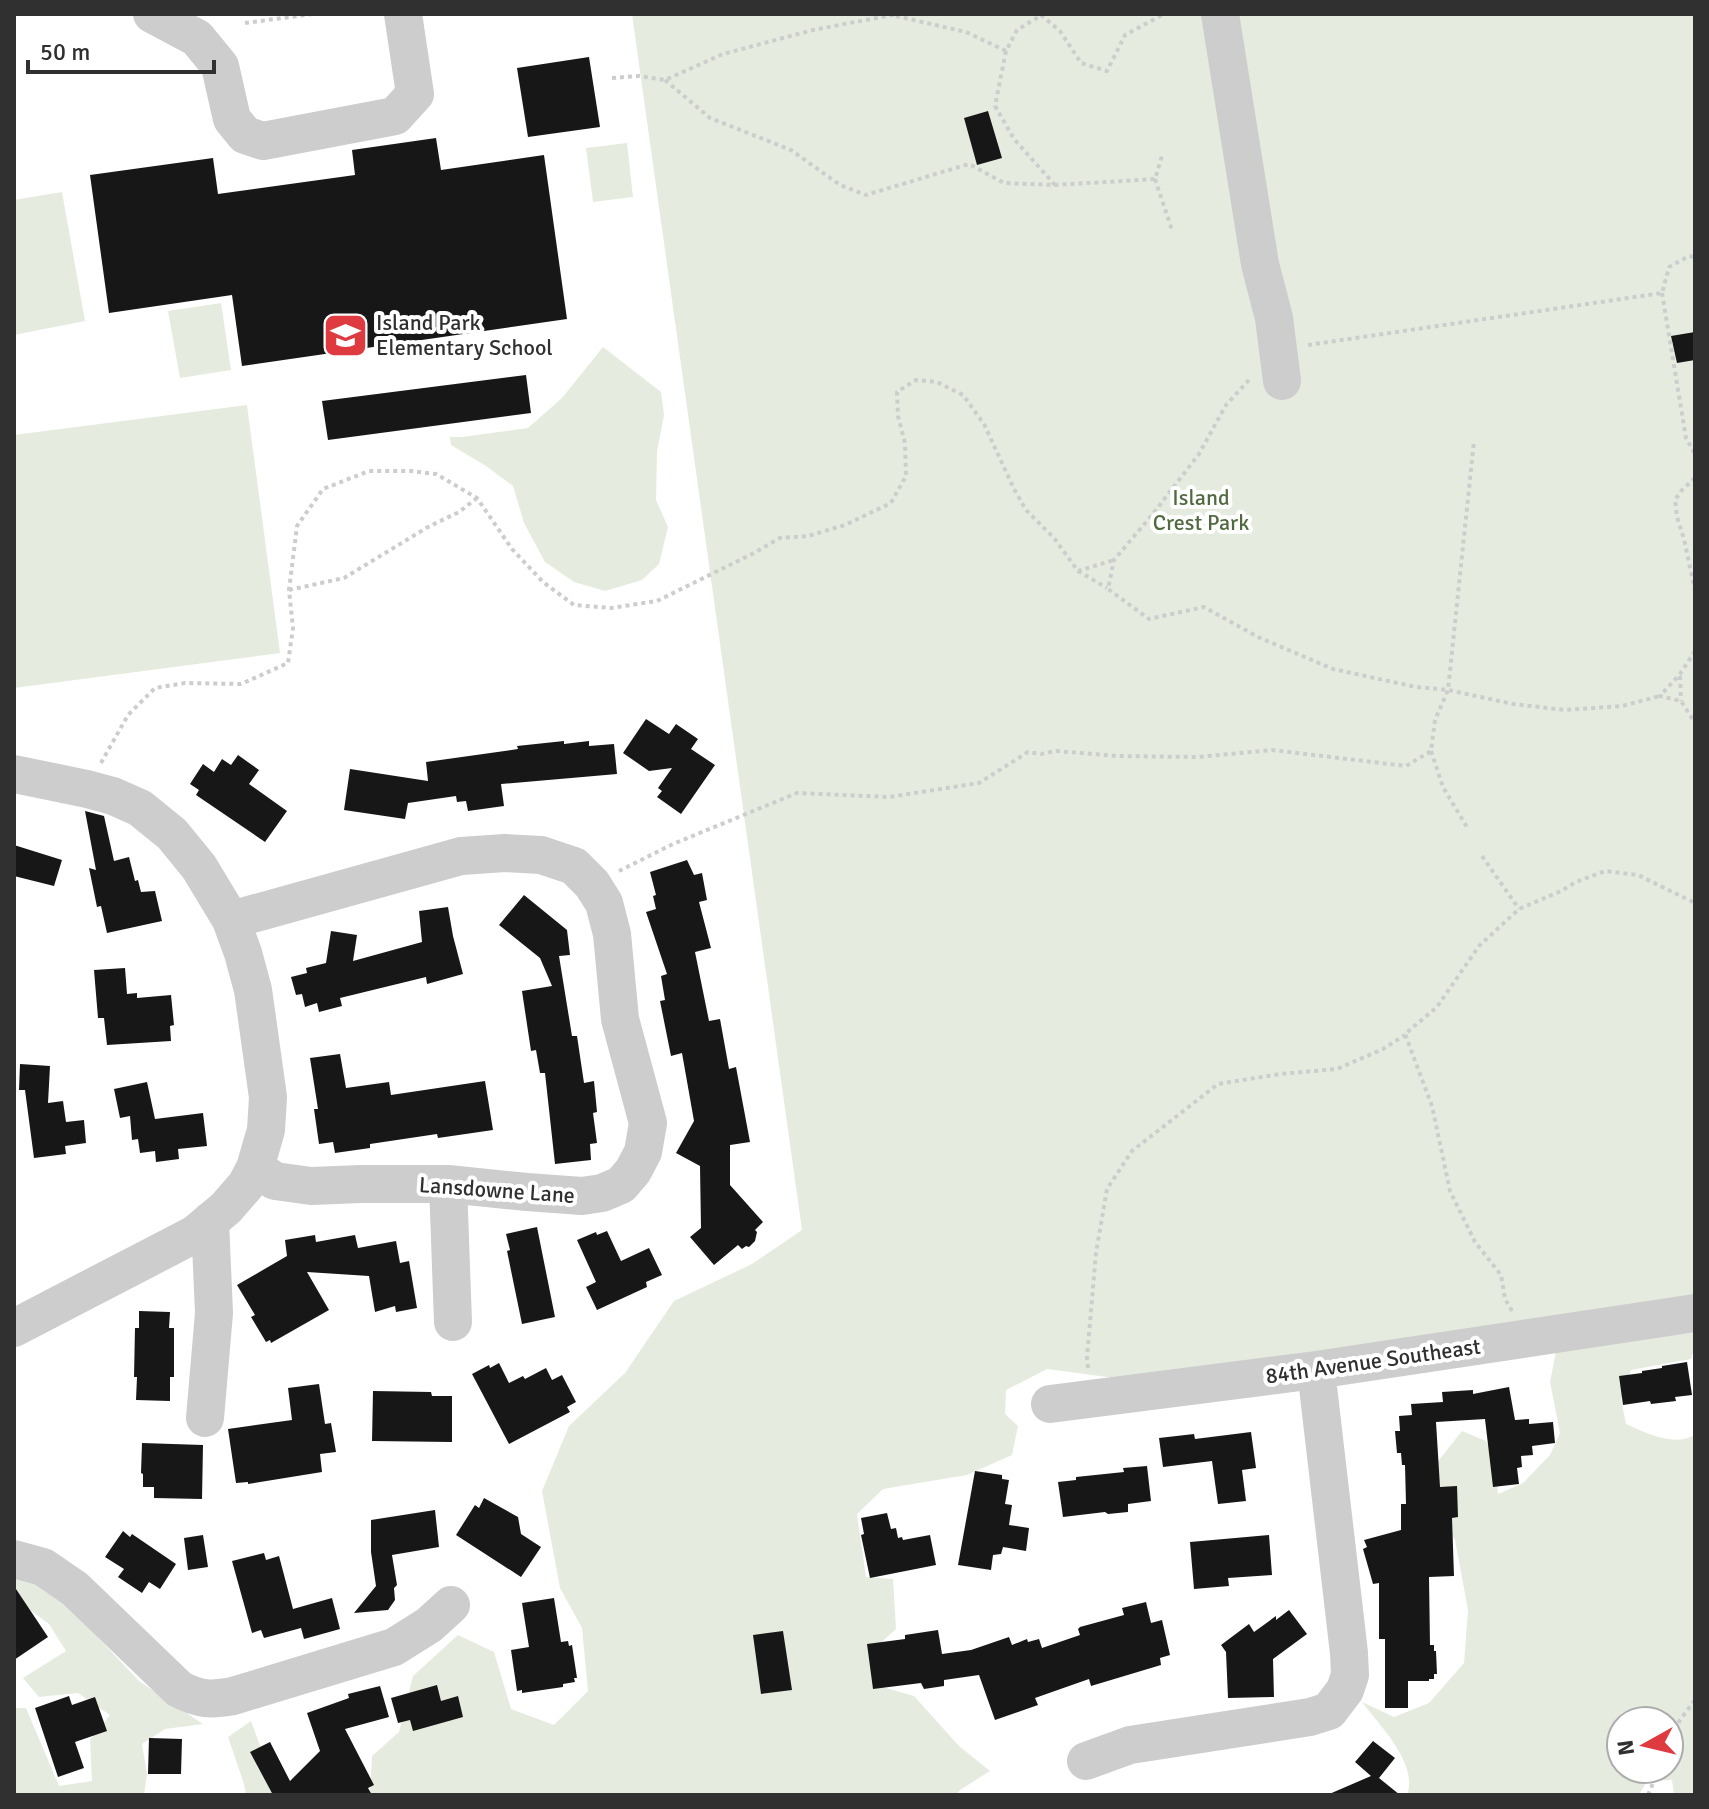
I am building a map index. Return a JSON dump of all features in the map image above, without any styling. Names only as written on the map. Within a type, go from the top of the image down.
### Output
[{"type":"street","points":[[152,14],[197,38],[220,66],[232,119],[245,135],[263,141],[395,116],[415,94],[403,14]]},
{"type":"street","points":[[1220,14],[1260,264],[1274,318],[1280,365]]},
{"type":"street","points":[[14,774],[100,792],[140,808],[172,834],[199,867],[231,920],[243,953],[253,990],[268,1097],[266,1130],[255,1168],[246,1185],[226,1208],[195,1234],[14,1328]]},
{"type":"street","points":[[231,920],[461,856],[505,853],[541,855],[574,866],[592,884]]},
{"type":"street","name":"Lansdowne Lane","points":[[255,1168],[275,1181],[311,1186],[448,1184],[582,1196],[602,1193],[621,1185],[643,1152],[648,1123],[620,1019],[612,934],[604,903],[592,884]]},
{"type":"street","points":[[448,1184],[453,1322]]},
{"type":"street","points":[[205,1418],[214,1313],[210,1221]]},
{"type":"street","name":"84th Avenue Southeast","points":[[1050,1404],[1316,1370],[1695,1313]]},
{"type":"street","points":[[1086,1761],[1130,1745],[1310,1717],[1329,1711],[1345,1690],[1350,1675],[1349,1653],[1316,1370]]},
{"type":"street","points":[[14,1559],[43,1567],[75,1589],[179,1689],[194,1697],[213,1700],[394,1647],[429,1625],[451,1605]]},
{"type":"path","points":[[245,23],[313,14]]},
{"type":"path","points":[[1055,185],[1014,139],[995,106],[1006,51],[1017,30],[1041,14],[1060,31],[1081,63],[1107,71],[1125,35],[1164,14]]},
{"type":"path","points":[[665,80],[723,54],[813,30],[895,15],[966,32],[1006,51]]},
{"type":"path","points":[[612,78],[639,76],[665,80],[710,118],[791,150],[840,185],[866,195],[969,164],[1004,183],[1055,185],[1155,179]]},
{"type":"path","points":[[1162,156],[1155,179],[1172,230]]},
{"type":"path","points":[[1695,257],[1689,256],[1669,267],[1662,293],[1686,438],[1695,454]]},
{"type":"path","points":[[1108,589],[1114,560],[1199,454],[1226,405],[1280,365],[1662,293]]},
{"type":"path","points":[[112,747],[128,715],[155,688],[185,683],[241,684],[288,663],[293,628],[289,590],[297,526],[323,489],[369,471],[436,474],[477,498],[512,549],[543,582],[574,605],[611,608],[657,601],[780,538],[808,536],[845,525],[891,503],[906,476],[905,443],[898,416],[897,392],[916,380],[937,382],[963,395],[984,424],[1026,510],[1054,538],[1078,571],[1149,619],[1204,607],[1258,637],[1333,669],[1513,704],[1565,710],[1622,706],[1660,696],[1681,701]]},
{"type":"path","points":[[1468,829],[1443,787],[1431,751],[1435,720],[1448,690],[1474,441]]},
{"type":"path","points":[[1695,478],[1675,500],[1695,591]]},
{"type":"path","points":[[289,590],[344,578],[428,527],[459,512],[477,498]]},
{"type":"path","points":[[1078,571],[1114,560]]},
{"type":"path","points":[[1660,696],[1695,651]]},
{"type":"path","points":[[1680,674],[1681,701],[1695,723]]},
{"type":"path","points":[[592,884],[673,844],[797,793],[889,797],[979,783],[1028,752],[1198,757],[1272,750],[1406,766],[1431,751]]},
{"type":"path","points":[[1482,856],[1519,909]]},
{"type":"path","points":[[1091,1398],[1087,1358],[1096,1253],[1107,1189],[1132,1151],[1218,1084],[1337,1069],[1383,1049],[1437,1007],[1479,946],[1519,909],[1605,871],[1638,875],[1695,903]]},
{"type":"path","points":[[1405,1034],[1432,1106],[1450,1191],[1475,1242],[1501,1275],[1505,1299],[1527,1338]]},
{"type":"green space","name":"Island Crest Park","points":[[632,14],[1695,14],[1695,1300],[1137,1381],[1047,1369],[1006,1390],[1005,1414],[1018,1426],[1012,1455],[967,1475],[883,1489],[857,1514],[866,1577],[893,1579],[896,1629],[876,1647],[879,1686],[914,1696],[959,1746],[990,1771],[956,1795],[370,1795],[372,1756],[399,1732],[413,1676],[458,1635],[494,1652],[511,1709],[554,1725],[588,1691],[582,1628],[560,1588],[542,1491],[569,1426],[625,1373],[674,1301],[752,1264],[802,1230]]},
{"type":"green space","points":[[627,143],[633,197],[593,202],[586,148]]},
{"type":"green space","points":[[62,192],[85,321],[14,335],[14,200]]},
{"type":"green space","points":[[221,303],[231,370],[180,378],[168,311]]},
{"type":"green space","points":[[603,347],[661,392],[664,415],[657,451],[656,500],[668,527],[659,564],[642,580],[605,591],[574,582],[545,562],[524,523],[513,486],[451,445],[450,437],[528,428],[562,398]]},
{"type":"green space","points":[[247,405],[280,653],[14,688],[14,435]]},
{"type":"green space","points":[[1695,1332],[1691,1359],[1631,1370],[1621,1399],[1626,1424],[1669,1439],[1695,1435],[1695,1795],[1674,1795],[1673,1785],[1685,1785],[1685,1705],[1605,1705],[1605,1785],[1645,1785],[1639,1795],[1407,1795],[1409,1783],[1403,1758],[1362,1702],[1394,1717],[1429,1703],[1464,1663],[1468,1610],[1455,1540],[1413,1469],[1435,1465],[1462,1431],[1486,1441],[1495,1461],[1498,1494],[1523,1483],[1550,1455],[1560,1433],[1550,1382],[1556,1351]]},
{"type":"green space","points":[[14,1577],[27,1579],[72,1610],[139,1681],[203,1724],[165,1729],[142,1744],[147,1774],[144,1795],[14,1795],[14,1708],[26,1708],[59,1786],[92,1781],[90,1740],[110,1715],[78,1693],[39,1697],[23,1678],[66,1651],[49,1624],[14,1598]]},
{"type":"green space","points":[[251,1721],[278,1795],[246,1795],[228,1737]]},
{"type":"building","points":[[589,57],[600,127],[528,137],[517,68]]},
{"type":"building","points":[[988,111],[1002,158],[977,165],[964,118]]},
{"type":"building","name":"Island Park Elementary School","points":[[436,138],[441,170],[544,155],[567,319],[242,366],[232,295],[109,313],[90,175],[213,158],[218,194],[355,175],[352,150]]},
{"type":"building","points":[[1695,332],[1695,360],[1677,363],[1671,336]]},
{"type":"building","points":[[526,375],[531,413],[328,440],[322,401]]},
{"type":"building","points":[[646,719],[669,734],[676,724],[698,739],[691,749],[715,765],[681,814],[657,797],[662,791],[658,788],[672,768],[649,771],[623,753]]},
{"type":"building","points":[[564,741],[564,744],[589,741],[589,746],[614,744],[617,774],[501,784],[504,806],[468,811],[466,801],[457,802],[456,796],[408,803],[405,819],[344,810],[350,769],[428,781],[426,762]]},
{"type":"building","points":[[238,755],[259,770],[249,784],[287,811],[265,842],[196,795],[199,790],[190,784],[203,764],[214,772],[222,759],[231,765]]},
{"type":"building","points":[[85,811],[104,816],[114,861],[129,857],[141,892],[155,891],[162,921],[107,933],[101,906],[97,907],[89,868],[96,870]]},
{"type":"building","points":[[14,845],[62,860],[54,886],[14,876]]},
{"type":"building","points":[[687,860],[694,875],[702,873],[707,900],[699,902],[711,948],[695,952],[709,1021],[720,1019],[729,1069],[736,1067],[750,1142],[730,1145],[730,1185],[763,1222],[755,1230],[755,1241],[749,1247],[742,1249],[738,1245],[714,1265],[690,1237],[701,1228],[700,1166],[676,1153],[694,1121],[682,1053],[671,1056],[660,1001],[665,1000],[661,976],[667,974],[646,912],[656,909],[650,872]]},
{"type":"building","points":[[524,895],[567,930],[570,955],[559,956],[572,1036],[577,1036],[584,1083],[594,1081],[597,1112],[593,1113],[597,1143],[590,1144],[591,1160],[555,1164],[545,1073],[540,1073],[536,1050],[531,1051],[522,991],[552,986],[540,958],[499,925]]},
{"type":"building","points":[[448,907],[463,974],[427,984],[426,977],[340,998],[342,1006],[319,1012],[317,1003],[305,1007],[302,994],[296,995],[291,977],[307,973],[306,968],[326,963],[331,931],[357,935],[353,961],[422,942],[419,911]]},
{"type":"building","points":[[125,968],[127,994],[137,993],[137,998],[171,995],[174,1025],[170,1026],[171,1041],[107,1045],[104,1018],[98,1018],[94,970]]},
{"type":"building","points":[[340,1054],[346,1088],[389,1082],[391,1095],[485,1081],[493,1130],[438,1138],[437,1134],[370,1144],[370,1148],[335,1153],[333,1142],[319,1144],[314,1109],[318,1109],[310,1058]]},
{"type":"building","points":[[20,1064],[50,1066],[48,1103],[63,1101],[66,1122],[84,1120],[86,1143],[65,1146],[66,1154],[34,1158],[25,1090],[19,1090]]},
{"type":"building","points":[[147,1082],[155,1119],[203,1113],[207,1146],[178,1149],[179,1159],[156,1162],[155,1151],[140,1153],[138,1139],[132,1140],[130,1116],[120,1118],[114,1089]]},
{"type":"building","points":[[537,1227],[555,1317],[522,1324],[506,1234]]},
{"type":"building","points":[[607,1231],[621,1261],[649,1248],[662,1275],[646,1282],[647,1287],[597,1310],[586,1287],[596,1282],[577,1240]]},
{"type":"building","points":[[315,1235],[316,1242],[355,1235],[358,1248],[396,1241],[400,1263],[409,1261],[417,1308],[396,1312],[395,1306],[375,1312],[369,1276],[307,1272],[329,1310],[271,1343],[270,1340],[266,1342],[251,1317],[255,1315],[237,1285],[287,1256],[285,1240]]},
{"type":"building","points":[[139,1311],[170,1312],[169,1328],[174,1328],[174,1377],[170,1377],[170,1401],[136,1400],[135,1328],[139,1328]]},
{"type":"building","points":[[1687,1362],[1692,1395],[1675,1397],[1676,1401],[1623,1405],[1619,1376]]},
{"type":"building","points":[[499,1363],[509,1383],[546,1368],[552,1380],[562,1375],[576,1402],[567,1407],[570,1412],[509,1444],[472,1374]]},
{"type":"building","points":[[319,1384],[325,1424],[331,1423],[336,1452],[320,1454],[322,1472],[248,1484],[236,1483],[228,1429],[292,1420],[288,1388]]},
{"type":"building","points":[[1509,1387],[1515,1420],[1529,1419],[1529,1424],[1553,1422],[1555,1443],[1532,1446],[1533,1455],[1521,1456],[1522,1467],[1517,1468],[1519,1484],[1493,1487],[1485,1419],[1436,1422],[1440,1487],[1457,1486],[1458,1517],[1452,1518],[1454,1576],[1429,1577],[1430,1645],[1434,1645],[1436,1651],[1437,1674],[1429,1681],[1408,1681],[1408,1708],[1385,1708],[1385,1639],[1379,1639],[1379,1583],[1373,1584],[1363,1549],[1367,1547],[1364,1540],[1401,1530],[1401,1504],[1406,1504],[1405,1465],[1402,1465],[1401,1453],[1397,1453],[1395,1431],[1400,1431],[1399,1416],[1412,1415],[1411,1404],[1443,1402],[1442,1392],[1473,1390],[1473,1394]]},
{"type":"building","points":[[373,1391],[431,1392],[432,1396],[452,1396],[452,1442],[372,1441]]},
{"type":"building","points":[[1251,1432],[1256,1468],[1242,1470],[1246,1501],[1218,1504],[1212,1461],[1163,1467],[1159,1438],[1194,1434],[1195,1439]]},
{"type":"building","points":[[142,1443],[203,1445],[202,1499],[154,1498],[154,1487],[143,1487]]},
{"type":"building","points":[[1147,1466],[1151,1501],[1128,1504],[1128,1512],[1063,1517],[1058,1482]]},
{"type":"building","points":[[975,1471],[1002,1475],[1002,1479],[1009,1480],[1005,1504],[1012,1505],[1009,1525],[1029,1528],[1026,1551],[1003,1547],[1001,1554],[993,1555],[991,1570],[958,1565]]},
{"type":"building","points":[[484,1498],[518,1517],[521,1534],[541,1547],[521,1577],[456,1535],[475,1505],[479,1508]]},
{"type":"building","points":[[435,1510],[439,1547],[392,1555],[397,1585],[394,1588],[395,1600],[388,1610],[354,1613],[376,1586],[371,1552],[371,1520]]},
{"type":"building","points":[[887,1513],[891,1529],[896,1528],[898,1538],[902,1537],[903,1540],[930,1535],[936,1565],[870,1578],[861,1535],[864,1534],[861,1518]]},
{"type":"building","points":[[123,1531],[176,1564],[160,1589],[149,1582],[142,1593],[118,1577],[124,1569],[105,1557]]},
{"type":"building","points":[[203,1535],[208,1567],[188,1570],[184,1538]]},
{"type":"building","points":[[1269,1535],[1272,1575],[1228,1578],[1229,1586],[1194,1589],[1190,1542]]},
{"type":"building","points":[[264,1553],[266,1560],[279,1556],[293,1609],[332,1598],[340,1629],[304,1639],[301,1628],[264,1638],[261,1630],[252,1633],[232,1561]]},
{"type":"building","points":[[14,1586],[48,1637],[14,1660]]},
{"type":"building","points":[[554,1598],[561,1642],[568,1641],[569,1646],[572,1645],[577,1678],[574,1678],[575,1682],[563,1684],[563,1687],[522,1693],[522,1690],[517,1691],[511,1650],[529,1647],[522,1603]]},
{"type":"building","points":[[1146,1602],[1151,1623],[1162,1620],[1170,1655],[1160,1658],[1161,1665],[1091,1686],[1089,1679],[1035,1698],[1038,1705],[995,1720],[979,1675],[944,1680],[944,1686],[924,1689],[921,1683],[873,1689],[867,1644],[905,1639],[905,1635],[938,1630],[942,1654],[971,1650],[1009,1637],[1012,1645],[1027,1639],[1028,1642],[1039,1639],[1042,1648],[1080,1635],[1080,1627],[1124,1615],[1122,1608]]},
{"type":"building","points":[[1289,1610],[1307,1634],[1273,1659],[1274,1697],[1228,1698],[1226,1652],[1221,1645],[1249,1624],[1254,1632]]},
{"type":"building","points":[[783,1631],[792,1690],[761,1694],[753,1635]]},
{"type":"building","points":[[437,1685],[441,1701],[458,1696],[463,1717],[413,1731],[410,1720],[398,1723],[391,1698]]},
{"type":"building","points":[[380,1686],[389,1717],[345,1729],[374,1785],[368,1788],[372,1795],[273,1795],[250,1752],[270,1742],[290,1781],[320,1751],[307,1713],[349,1698],[348,1694]]},
{"type":"building","points":[[69,1696],[72,1705],[95,1697],[107,1731],[75,1742],[84,1768],[58,1777],[35,1708]]},
{"type":"building","points":[[149,1738],[182,1739],[181,1774],[148,1774]]},
{"type":"building","points":[[1373,1741],[1395,1758],[1379,1778],[1400,1795],[1327,1795],[1371,1776],[1355,1762]]},
{"type":"place","name":"Island Park Elementary School","points":[[345,335]]}]
